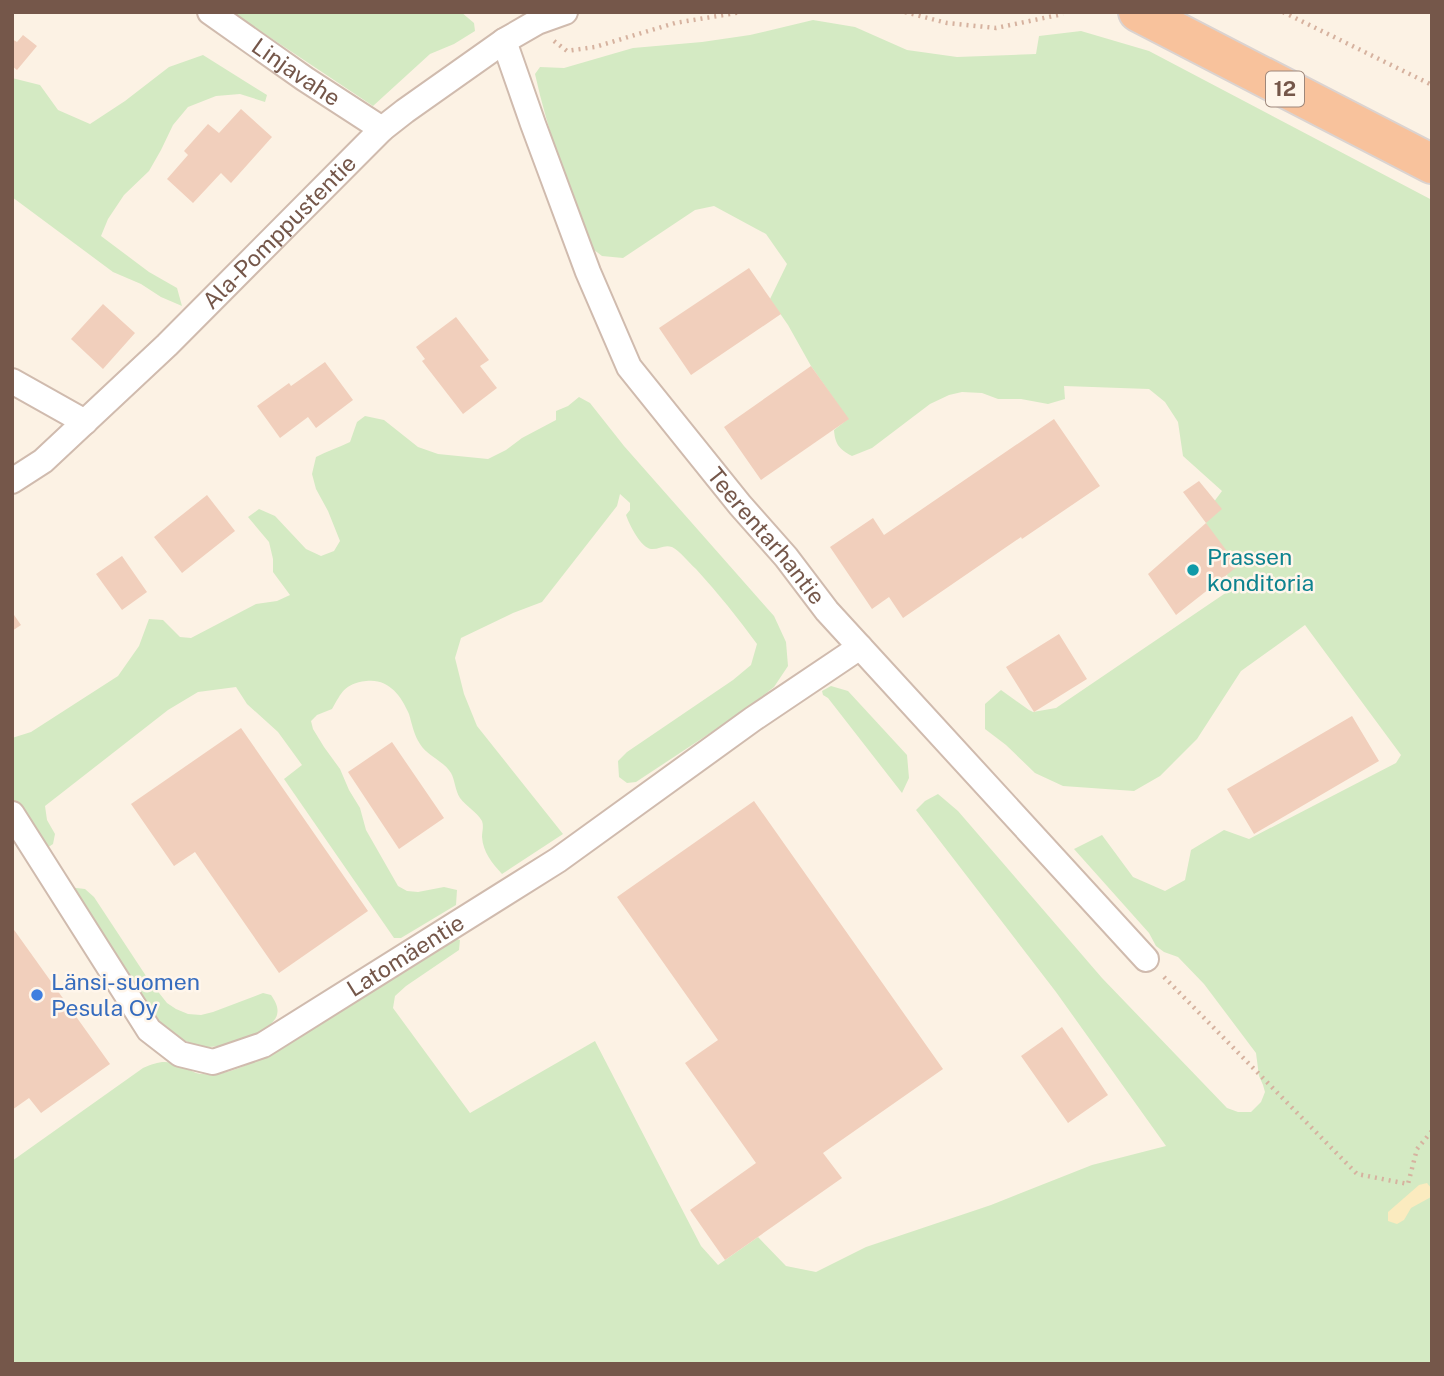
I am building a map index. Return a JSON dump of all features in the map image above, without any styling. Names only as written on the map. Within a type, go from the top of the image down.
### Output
[{"type":"highway","name":"12","points":[[1138,12],[1432,164]]},
{"type":"street","name":"Linjavahe","points":[[210,12],[382,129]]},
{"type":"street","name":"Ala-Pomppustentie","points":[[12,481],[43,461],[176,336],[382,129],[504,41],[537,22],[565,12]]},
{"type":"street","name":"Teerentarhantie","points":[[504,41],[588,272],[629,367],[740,505],[786,557],[827,611],[1146,959]]},
{"type":"street","points":[[12,381],[85,422]]},
{"type":"street","name":"Latomäentie","points":[[12,814],[149,1030],[180,1054],[213,1062],[263,1045],[558,860],[753,719],[860,647]]},
{"type":"path","points":[[537,22],[549,37],[567,51],[594,47],[675,23],[741,12]]},
{"type":"path","points":[[905,12],[947,23],[996,28],[1063,14]]},
{"type":"path","points":[[1283,12],[1432,85]]},
{"type":"path","points":[[1146,959],[1357,1174],[1408,1184],[1417,1149],[1432,1130]]},
{"type":"green space","points":[[232,12],[461,12],[474,23],[475,31],[430,54],[373,106]]},
{"type":"green space","points":[[813,20],[855,27],[907,50],[957,57],[1036,54],[1039,36],[1081,31],[1149,51],[1432,200],[1432,1364],[12,1364],[12,1161],[143,1068],[166,1062],[196,1073],[216,1074],[244,1066],[270,1053],[454,938],[460,940],[459,950],[406,986],[395,996],[393,1008],[470,1113],[595,1041],[701,1246],[718,1265],[758,1237],[786,1266],[816,1272],[866,1247],[991,1205],[1092,1165],[1166,1146],[1056,992],[916,810],[938,794],[958,811],[1102,978],[1227,1108],[1238,1112],[1251,1112],[1261,1102],[1265,1092],[1259,1076],[1256,1053],[1204,984],[1178,957],[1156,946],[1149,933],[1074,849],[1102,835],[1133,877],[1165,891],[1185,880],[1191,850],[1224,830],[1249,839],[1396,763],[1401,755],[1305,625],[1241,671],[1197,739],[1160,776],[1134,791],[1063,786],[1035,773],[985,729],[985,704],[1001,690],[1033,712],[1056,708],[1230,590],[1225,563],[1206,523],[1213,503],[1222,491],[1183,456],[1178,422],[1165,402],[1149,389],[1064,386],[1065,399],[1048,404],[962,392],[930,404],[872,448],[852,456],[838,446],[834,430],[848,419],[811,366],[770,299],[787,264],[766,234],[714,206],[695,210],[623,258],[602,256],[589,246],[546,118],[535,74],[540,67],[564,68],[633,48],[750,35]]},
{"type":"green space","points":[[203,55],[267,95],[265,102],[240,94],[216,96],[188,107],[173,125],[149,171],[124,195],[108,219],[101,236],[149,272],[177,288],[182,306],[113,272],[12,197],[12,78],[40,85],[58,110],[90,124],[169,67]]},
{"type":"green space","points":[[579,397],[590,403],[624,446],[774,616],[786,642],[788,666],[774,687],[742,712],[636,782],[627,783],[619,777],[618,761],[627,752],[733,680],[751,665],[757,644],[712,587],[678,552],[669,546],[651,549],[643,545],[626,515],[630,510],[630,503],[620,494],[617,506],[542,602],[461,638],[455,658],[464,694],[477,726],[563,834],[502,874],[484,848],[482,821],[460,798],[448,769],[420,744],[398,694],[381,682],[359,682],[348,687],[341,693],[332,709],[317,715],[311,721],[313,729],[340,769],[360,808],[366,830],[398,886],[407,891],[418,892],[444,887],[457,890],[456,905],[401,938],[394,938],[284,779],[302,765],[278,732],[247,704],[236,687],[198,692],[168,710],[45,806],[47,820],[55,834],[53,844],[44,850],[12,803],[12,738],[31,732],[118,676],[139,646],[149,619],[163,620],[180,637],[191,638],[256,604],[277,601],[290,595],[273,572],[269,542],[248,517],[259,509],[275,516],[306,549],[321,556],[334,551],[340,541],[312,474],[316,457],[350,442],[357,422],[365,416],[384,420],[418,447],[438,454],[488,459],[556,420],[556,411]]},
{"type":"green space","points":[[831,686],[848,691],[907,755],[909,778],[902,793],[823,695],[822,691]]},
{"type":"green space","points":[[68,887],[85,889],[94,897],[148,979],[167,1003],[176,1009],[201,1015],[263,993],[271,995],[276,1004],[277,1015],[273,1022],[257,1034],[214,1047],[196,1045],[175,1035],[151,1011]]},
{"type":"sand","points":[[1427,1183],[1432,1189],[1431,1197],[1411,1208],[1404,1220],[1397,1224],[1388,1221],[1388,1212],[1419,1185]]},
{"type":"building","points":[[23,35],[37,46],[17,70],[12,66],[12,39],[17,42]]},
{"type":"building","points":[[241,109],[272,137],[231,183],[221,173],[193,203],[167,179],[188,155],[184,151],[208,124],[219,133]]},
{"type":"building","points":[[749,268],[781,314],[691,375],[659,328]]},
{"type":"building","points":[[103,304],[135,333],[103,369],[71,339]]},
{"type":"building","points":[[456,317],[489,360],[480,366],[497,388],[463,414],[422,361],[425,359],[416,347]]},
{"type":"building","points":[[325,362],[353,400],[316,428],[308,417],[280,438],[257,406]]},
{"type":"building","points":[[811,366],[849,419],[761,480],[724,427]]},
{"type":"building","points":[[1054,419],[1100,486],[903,618],[889,597],[872,609],[830,547],[873,518],[884,535]]},
{"type":"building","points":[[1199,481],[1222,509],[1206,523],[1183,492]]},
{"type":"building","points":[[207,495],[235,531],[182,573],[154,537]]},
{"type":"building","name":"Prassen konditoria","points":[[1206,523],[1238,566],[1176,615],[1148,574]]},
{"type":"building","points":[[122,556],[147,592],[122,610],[96,574]]},
{"type":"building","points":[[12,612],[21,625],[12,631]]},
{"type":"building","points":[[1059,634],[1087,679],[1034,712],[1006,667]]},
{"type":"building","points":[[1352,716],[1379,761],[1254,834],[1227,789]]},
{"type":"building","points":[[241,728],[368,911],[279,973],[195,852],[174,866],[131,804]]},
{"type":"building","points":[[392,742],[444,818],[399,849],[348,772]]},
{"type":"building","points":[[754,801],[943,1069],[823,1153],[842,1178],[725,1260],[690,1210],[756,1163],[685,1063],[718,1040],[617,897]]},
{"type":"building","name":"Länsi-suomen Pesula Oy","points":[[12,927],[110,1064],[41,1113],[29,1098],[12,1110]]},
{"type":"building","points":[[1062,1027],[1108,1095],[1068,1123],[1021,1056]]},
{"type":"place","name":"Prassen konditoria","points":[[1193,570]]},
{"type":"place","name":"Länsi-suomen Pesula Oy","points":[[37,995]]}]
